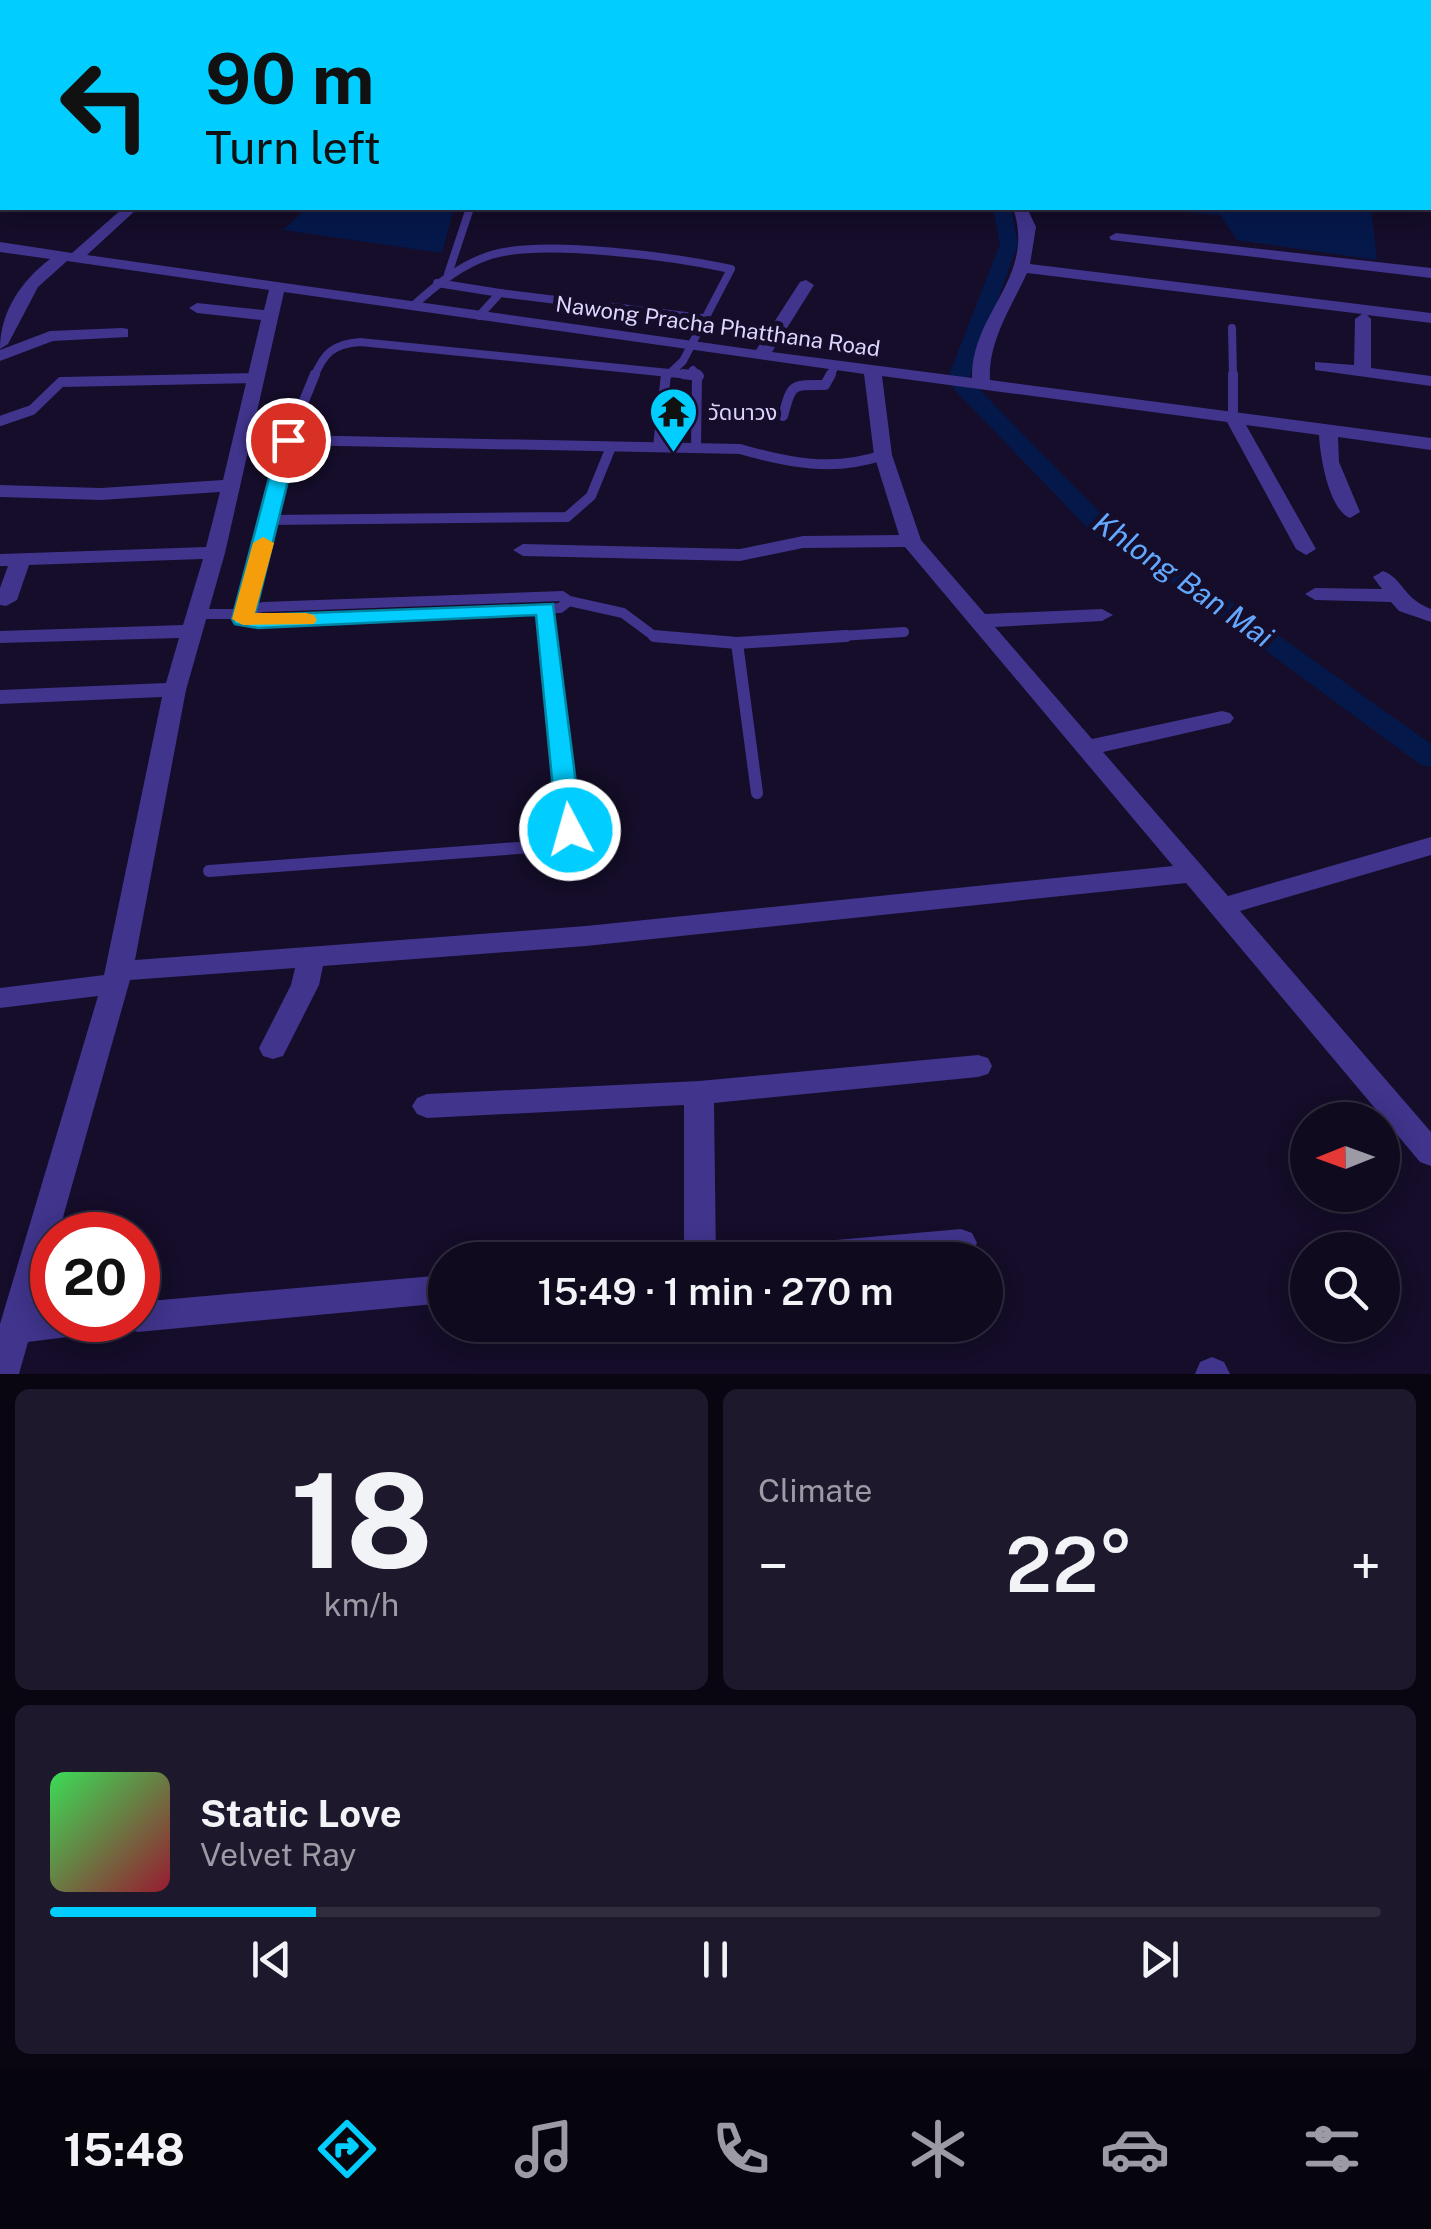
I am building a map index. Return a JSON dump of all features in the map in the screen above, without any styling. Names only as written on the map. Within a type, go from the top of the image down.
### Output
[{"type":"street","points":[[0,344],[25,290],[47,266],[70,256],[128,210]]},
{"type":"street","points":[[977,383],[978,364],[1022,268],[1027,219],[1021,210]]},
{"type":"street","points":[[1116,237],[1431,273]]},
{"type":"street","name":"Nawong Pracha Phatthana Road","points":[[0,247],[479,316],[686,353],[762,355],[1431,444]]},
{"type":"street","points":[[1022,268],[1431,318]]},
{"type":"street","points":[[762,355],[806,286]]},
{"type":"street","points":[[2,1374],[117,978],[175,690],[215,553],[278,288]]},
{"type":"street","points":[[197,308],[271,316]]},
{"type":"street","points":[[1362,372],[1363,319]]},
{"type":"street","points":[[0,356],[50,336],[122,333]]},
{"type":"street","points":[[1321,366],[1431,380]]},
{"type":"street","points":[[872,370],[883,455],[910,541],[1431,1154]]},
{"type":"street","points":[[1233,417],[1306,549]]},
{"type":"street","points":[[1328,430],[1330,462],[1350,512]]},
{"type":"street","points":[[0,490],[101,494],[230,486]]},
{"type":"street","points":[[523,550],[740,555],[803,542],[910,541]]},
{"type":"street","points":[[6,600],[11,559],[215,553]]},
{"type":"street","points":[[1315,594],[1389,586],[1406,607],[1431,616]]},
{"type":"street","points":[[977,621],[1102,615]]},
{"type":"street","points":[[0,637],[196,622]]},
{"type":"street","points":[[0,697],[175,690]]},
{"type":"street","points":[[1085,748],[1222,718]]},
{"type":"street","points":[[1221,907],[1431,846]]},
{"type":"street","points":[[0,998],[117,978],[311,956],[586,936],[1192,873]]},
{"type":"street","points":[[274,1048],[305,985],[311,956]]},
{"type":"street","points":[[427,1106],[698,1093],[978,1066]]},
{"type":"street","points":[[698,1093],[700,1242]]},
{"type":"street","points":[[160,1315],[428,1291]]},
{"type":"street","points":[[16,1328],[30,1327]]},
{"type":"lane","points":[[448,274],[469,210]]},
{"type":"lane","points":[[413,306],[448,274],[516,248],[540,246],[731,269],[732,275],[702,318],[686,353],[666,373],[658,447]]},
{"type":"lane","points":[[437,283],[702,318]]},
{"type":"lane","points":[[479,316],[500,293]]},
{"type":"lane","points":[[1232,328],[1233,417]]},
{"type":"lane","points":[[241,614],[270,520],[288,440],[324,353],[343,343],[699,376]]},
{"type":"lane","points":[[686,353],[699,376],[696,448]]},
{"type":"lane","points":[[784,416],[794,385],[825,385],[836,365]]},
{"type":"lane","points":[[0,420],[32,410],[61,382],[257,378]]},
{"type":"lane","points":[[240,439],[740,449],[796,465],[862,463],[883,455]]},
{"type":"lane","points":[[270,520],[568,517],[582,510],[594,496],[611,447]]},
{"type":"lane","points":[[196,622],[241,614],[562,596],[569,602],[623,613],[654,636],[737,643],[904,632]]},
{"type":"lane","points":[[241,614],[258,622],[560,608],[569,602]]},
{"type":"lane","points":[[210,871],[559,845],[570,830],[546,608]]},
{"type":"lane","points":[[737,643],[757,793]]},
{"type":"water","points":[[305,210],[453,210],[442,253],[283,230]]},
{"type":"water","points":[[1158,210],[1371,210],[1377,260],[1237,240],[1220,215]]},
{"type":"waterway","name":"Khlong Ban Mai","points":[[1002,210],[1009,244],[958,380],[1107,534],[1192,585],[1431,758]]},
{"type":"slow traffic","points":[[263,543],[243,619],[306,620]]},
{"type":"place","name":"วัดนาวง","points":[[673,454]]},
{"type":"route","points":[[288,440],[243,619],[258,622],[546,608],[570,830]]}]
